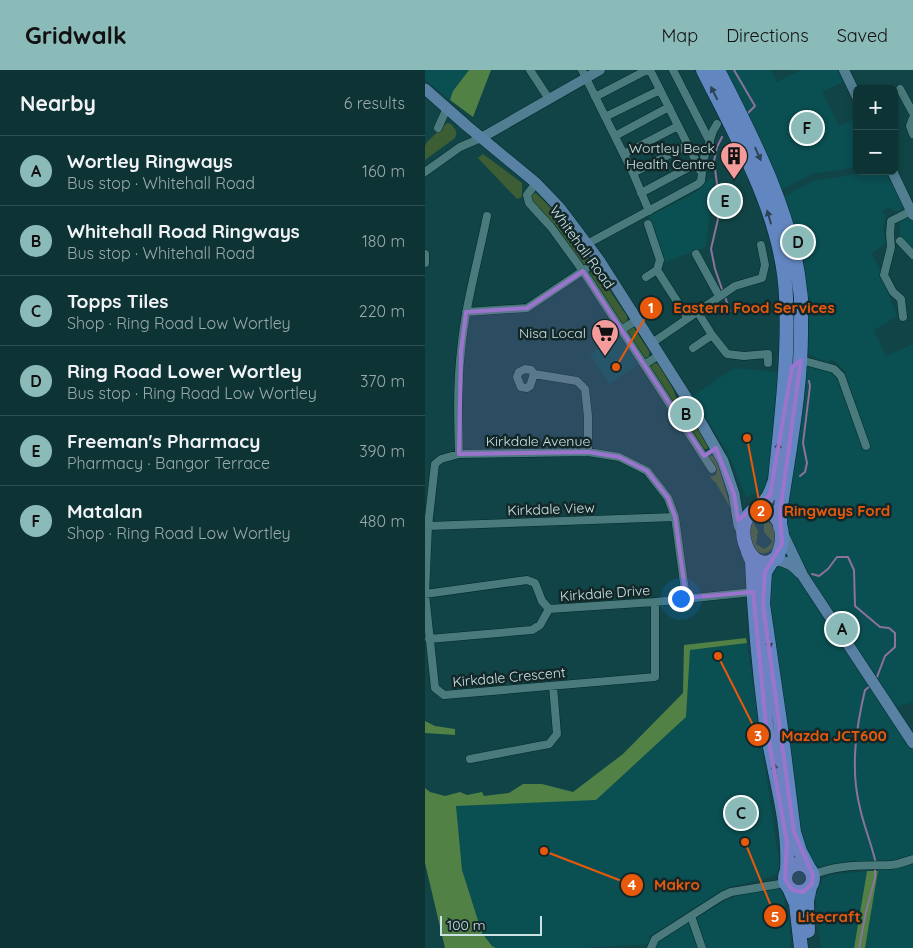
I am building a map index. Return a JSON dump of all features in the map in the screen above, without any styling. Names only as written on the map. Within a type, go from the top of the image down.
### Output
[{"type":"highway","points":[[703,70],[763,197],[778,247],[786,297],[784,372],[775,480],[765,503],[745,518],[744,538],[752,561],[753,592],[767,724],[787,843],[788,880],[796,904],[801,948]]},
{"type":"highway","points":[[718,70],[744,122],[779,202],[793,249],[801,290],[801,360],[780,513],[780,551],[765,572],[763,604],[794,832],[811,877]]},
{"type":"highway","points":[[781,416],[793,367],[801,360]]},
{"type":"highway","points":[[756,509],[768,510],[773,514],[781,530]]},
{"type":"highway","points":[[748,552],[757,561],[773,561]]},
{"type":"highway","points":[[788,880],[798,864],[807,866],[811,877],[807,918],[810,948]]},
{"type":"highway","points":[[788,880],[798,892],[803,892],[811,877]]},
{"type":"main road","name":"Whitehall Road","points":[[425,89],[536,183],[561,208],[599,260],[652,343],[723,461],[734,494],[739,525],[744,538]]},
{"type":"main road","points":[[734,494],[743,504],[751,509],[756,509]]},
{"type":"main road","points":[[781,530],[803,576],[911,737]]},
{"type":"main road","points":[[773,561],[785,561],[792,564],[803,576]]},
{"type":"street","points":[[530,70],[549,99]]},
{"type":"street","points":[[425,172],[461,147],[481,138],[549,99],[584,74],[600,70]]},
{"type":"street","points":[[587,244],[698,184],[701,180],[700,169],[648,70],[595,97]]},
{"type":"street","points":[[673,70],[709,142]]},
{"type":"street","points":[[844,70],[853,89]]},
{"type":"street","points":[[584,74],[624,154],[649,211]]},
{"type":"street","points":[[900,89],[913,113]]},
{"type":"street","points":[[605,118],[660,90]]},
{"type":"street","points":[[615,136],[669,107]]},
{"type":"street","points":[[438,128],[447,108]]},
{"type":"street","points":[[913,118],[910,126],[913,134]]},
{"type":"street","points":[[700,169],[717,124]]},
{"type":"street","points":[[624,154],[678,126]]},
{"type":"street","points":[[633,173],[687,145]]},
{"type":"street","points":[[641,192],[700,169]]},
{"type":"street","points":[[894,175],[912,213],[891,221],[891,247],[884,275],[893,292],[904,298],[903,317]]},
{"type":"street","name":"Whitehall Road","points":[[536,183],[527,195],[529,203],[551,227],[583,271],[712,469]]},
{"type":"street","points":[[459,454],[461,351],[466,312],[487,216]]},
{"type":"street","points":[[646,277],[657,270],[660,260],[648,224]]},
{"type":"street","points":[[899,241],[913,255]]},
{"type":"street","points":[[652,343],[687,317],[735,286],[762,278],[765,265],[761,245]]},
{"type":"street","points":[[425,254],[425,263]]},
{"type":"street","points":[[696,254],[719,296]]},
{"type":"street","points":[[466,312],[527,308],[599,260]]},
{"type":"street","points":[[657,270],[687,317]]},
{"type":"street","points":[[697,311],[727,354],[744,356],[768,351],[768,363]]},
{"type":"street","points":[[621,330],[637,320]]},
{"type":"street","points":[[693,348],[712,335]]},
{"type":"street","points":[[644,365],[659,355]]},
{"type":"street","points":[[801,360],[834,369],[841,376],[866,446]]},
{"type":"street","points":[[534,374],[577,381],[585,389],[588,416],[588,452]]},
{"type":"street","points":[[704,456],[716,448]]},
{"type":"street","name":"Kirkdale Avenue","points":[[441,459],[459,454],[588,452],[619,457],[647,472],[668,498],[675,517],[686,598]]},
{"type":"street","name":"Kirkdale Crescent","points":[[441,459],[435,464],[428,526],[425,594],[435,688],[444,694],[655,677],[655,602]]},
{"type":"street","name":"Kirkdale View","points":[[428,526],[675,517]]},
{"type":"street","points":[[425,594],[527,580],[535,583],[542,601],[549,609],[540,625],[532,630],[429,639]]},
{"type":"street","name":"Kirkdale Drive","points":[[549,609],[655,602],[753,592]]},
{"type":"street","points":[[470,759],[549,744],[557,734],[553,686]]},
{"type":"street","points":[[811,877],[823,870],[870,865],[892,865],[913,859]]},
{"type":"street","points":[[651,948],[655,939],[717,898],[731,892],[788,880]]},
{"type":"street","points":[[691,916],[703,948]]},
{"type":"highlighted area","points":[[583,271],[704,456],[716,448],[734,494],[738,520],[770,495],[792,367],[801,360],[780,513],[782,544],[765,572],[763,604],[794,832],[813,875],[812,884],[803,892],[792,890],[785,879],[787,843],[766,725],[753,592],[686,598],[675,517],[668,498],[647,471],[619,457],[588,452],[459,454],[461,351],[466,312],[527,308]]},
{"type":"shaded area","points":[[425,70],[469,70],[453,91],[450,100],[425,80]]},
{"type":"shaded area","points":[[722,70],[771,70],[777,82],[801,70],[838,70],[843,82],[822,92],[839,126],[853,120],[853,168],[812,174],[781,190]]},
{"type":"shaded area","points":[[853,175],[886,175],[903,203],[903,209],[900,211],[893,211],[890,207],[883,211],[886,218],[883,227],[885,244],[871,254],[877,263],[897,316],[874,330],[886,356],[913,344],[913,702],[890,709],[913,743],[913,948],[865,948],[879,865],[813,875],[800,851],[763,604],[768,566],[792,565],[783,534],[801,360],[841,376],[847,373],[832,359],[828,363],[812,356],[807,350],[783,197],[813,181]]},
{"type":"shaded area","points":[[710,178],[715,182],[707,199],[710,213],[706,247],[663,263],[649,216],[695,193]]},
{"type":"shaded area","points":[[913,215],[913,255],[900,241],[899,217]]},
{"type":"shaded area","points":[[623,333],[642,362],[609,384],[590,354]]},
{"type":"shaded area","points":[[734,368],[779,372],[765,491],[746,497],[730,457],[693,396]]},
{"type":"shaded area","points":[[747,643],[780,869],[775,876],[725,888],[649,937],[652,944],[583,948],[492,947],[482,933],[462,870],[456,806],[596,799],[686,717],[690,650]]},
{"type":"shaded area","points":[[867,871],[854,948],[821,948],[815,897],[823,879],[829,875]]},
{"type":"shaded area","points":[[781,888],[790,928],[791,948],[651,948],[652,944],[728,899],[739,895]]},
{"type":"green space","points":[[469,70],[491,70],[473,117],[450,100],[453,91]]},
{"type":"green space","points":[[447,123],[451,124],[456,130],[455,138],[425,160],[425,146],[427,142]]},
{"type":"green space","points":[[483,154],[522,183],[522,197],[517,199],[478,158]]},
{"type":"green space","points":[[536,193],[557,214],[589,259],[589,262],[584,267],[532,201],[531,194]]},
{"type":"green space","points":[[593,270],[597,272],[627,316],[627,322],[622,325],[588,275]]},
{"type":"green space","points":[[634,328],[649,351],[649,357],[644,359],[626,332]]},
{"type":"green space","points":[[654,362],[659,365],[673,389],[678,403],[694,425],[701,430],[709,445],[707,449],[702,449],[650,367]]},
{"type":"green space","points":[[708,455],[713,456],[717,461],[731,509],[716,483],[710,477],[716,475],[717,469],[713,467]]},
{"type":"green space","points":[[757,512],[769,521],[775,530],[776,539],[770,551],[758,552],[753,547],[748,527]],"holes":[[[760,518],[764,521],[764,532],[772,541],[764,549],[756,544],[758,531],[754,524],[756,519]]]},
{"type":"green space","points":[[746,638],[747,643],[690,650],[686,717],[596,800],[456,806],[462,870],[482,933],[492,946],[496,948],[445,948],[425,863],[425,788],[430,792],[445,796],[460,792],[467,795],[482,792],[484,796],[509,793],[523,784],[542,784],[573,792],[623,754],[683,693],[684,645]]},
{"type":"green space","points":[[425,721],[435,726],[455,729],[455,735],[425,733]]},
{"type":"green space","points":[[867,871],[878,871],[865,948],[854,948]]},
{"type":"waterway","points":[[734,70],[755,106],[748,113]]},
{"type":"waterway","points":[[722,137],[717,147],[714,161],[718,219],[711,249],[715,269],[723,292]]},
{"type":"waterway","points":[[725,297],[730,311]]},
{"type":"waterway","points":[[800,476],[805,472],[807,463],[803,443],[809,381]]},
{"type":"waterway","points":[[812,574],[819,576],[828,569],[837,557],[848,557],[854,570],[855,606],[880,627],[889,628],[895,633],[895,647],[885,656],[877,677]]},
{"type":"waterway","points":[[869,687],[865,690],[859,719],[855,749],[855,778],[862,815],[876,864]]},
{"type":"waterway","points":[[859,948],[875,878],[875,869]]},
{"type":"place","name":"Matalan","points":[[807,128]]},
{"type":"place","name":"Wortley Beck Health Centre","points":[[734,180]]},
{"type":"place","name":"Freeman's Pharmacy","points":[[725,201]]},
{"type":"place","name":"Ring Road Lower Wortley","points":[[798,242]]},
{"type":"place","name":"Nisa Local","points":[[605,357]]},
{"type":"place","name":"Eastern Food Services","points":[[616,367]]},
{"type":"place","name":"Whitehall Road Ringways","points":[[686,414]]},
{"type":"place","name":"Ringways Ford","points":[[747,438]]},
{"type":"place","name":"Wortley Ringways","points":[[842,629]]},
{"type":"place","name":"Mazda JCT600","points":[[718,656]]},
{"type":"place","name":"Topps Tiles","points":[[741,813]]},
{"type":"place","name":"Litecraft","points":[[745,842]]},
{"type":"place","name":"Makro","points":[[544,851]]}]
